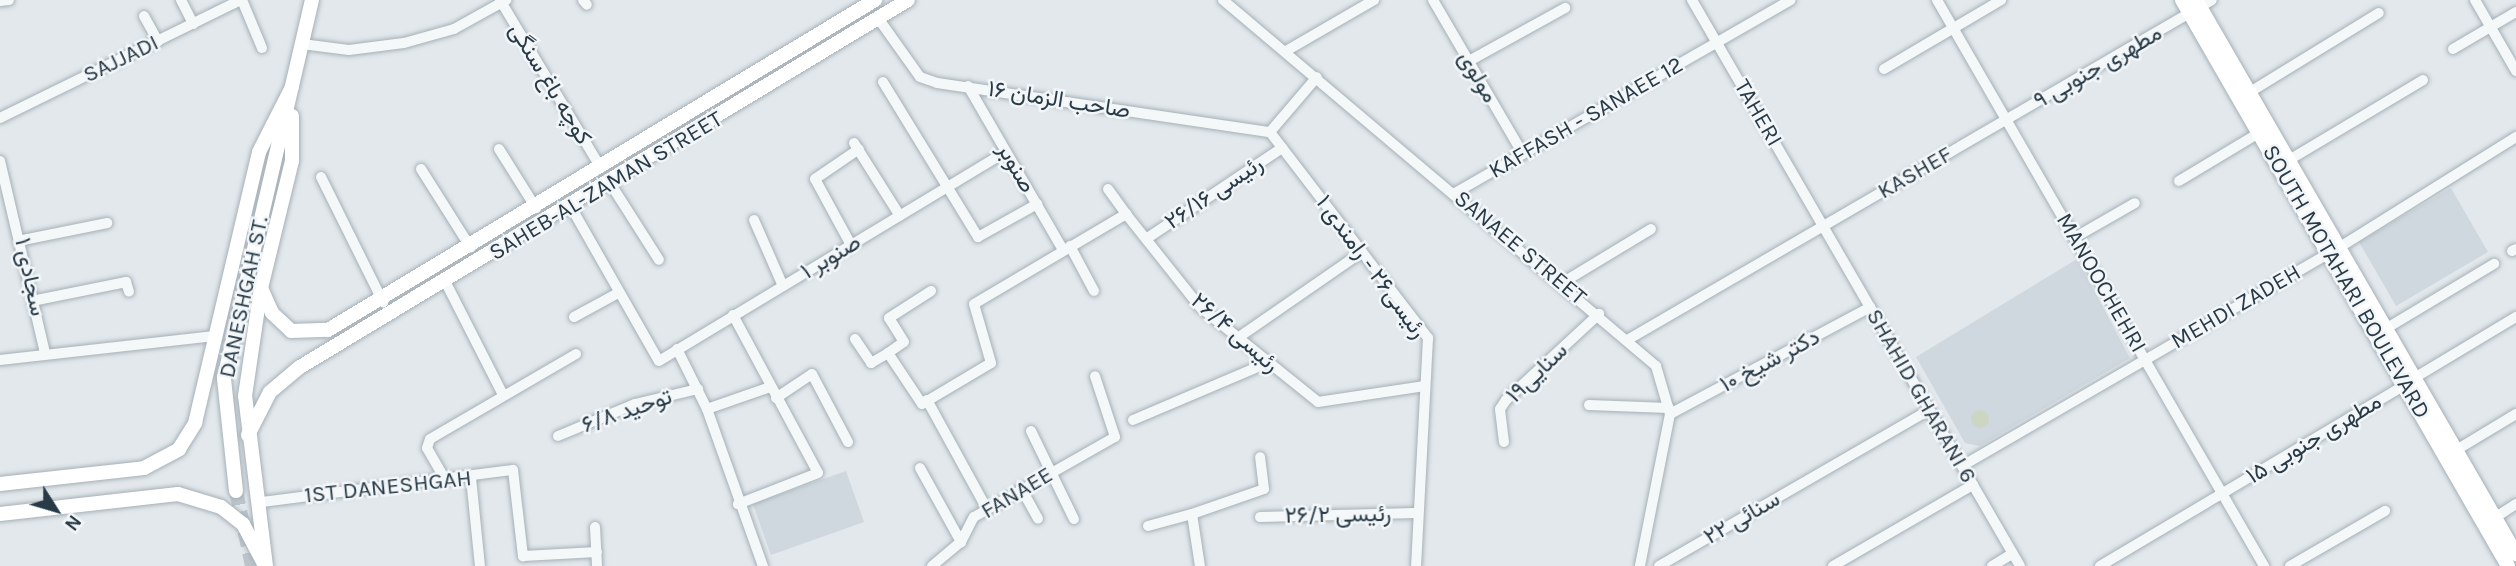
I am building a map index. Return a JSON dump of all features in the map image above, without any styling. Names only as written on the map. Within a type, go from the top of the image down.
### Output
[{"type":"main road","points":[[266,566],[262,502],[248,435],[248,356],[261,288],[292,161],[292,87],[312,0]]},
{"type":"main road","points":[[261,288],[272,313],[291,331],[328,330],[383,302],[874,0]]},
{"type":"main road","name":"SAHEB-AL-ZAMAN STREET","points":[[248,435],[270,392],[300,367],[446,283],[908,0]]},
{"type":"main road","name":"SOUTH MOTAHARI BOULEVARD","points":[[2182,0],[2199,5],[2289,160],[2335,250],[2411,380],[2458,449],[2516,554]]},
{"type":"main road","name":"SOUTH MOTAHARI BOULEVARD","points":[[2199,5],[2259,133],[2387,328],[2411,380],[2508,566]]},
{"type":"main road","points":[[0,484],[162,462],[195,423],[259,152],[292,87]]},
{"type":"main road","name":"DANESHGAH ST.","points":[[236,491],[224,378],[292,87]]},
{"type":"main road","points":[[0,514],[191,497],[243,524],[266,566]]},
{"type":"street","points":[[0,1],[9,0]]},
{"type":"street","points":[[181,0],[193,24]]},
{"type":"street","points":[[242,0],[262,48]]},
{"type":"street","name":"SAJJADI","points":[[0,118],[242,0]]},
{"type":"street","name":"SANAEE STREET","points":[[1223,0],[1599,314],[1656,366],[1670,411],[1640,566]]},
{"type":"street","points":[[1286,51],[1374,0]]},
{"type":"street","name":"مولوی","points":[[1433,0],[1523,154]]},
{"type":"street","name":"TAHERI","points":[[1692,0],[1823,227]]},
{"type":"street","name":"KAFFASH - SANAEE 12","points":[[1455,193],[1791,0]]},
{"type":"street","name":"MANOOCHEHRI","points":[[1937,0],[2264,566]]},
{"type":"street","points":[[1884,69],[2001,0]]},
{"type":"street","points":[[2475,0],[2516,71]]},
{"type":"street","points":[[302,44],[349,50],[404,43],[454,29],[503,1]]},
{"type":"street","name":"کوچه باغ سنگی","points":[[503,1],[601,168]]},
{"type":"street","name":"مطهری جنوبی ۹","points":[[2006,120],[2199,5]]},
{"type":"street","points":[[1469,61],[1565,8]]},
{"type":"street","points":[[2453,49],[2516,12]]},
{"type":"street","points":[[2249,92],[2379,13]]},
{"type":"street","points":[[144,16],[158,41]]},
{"type":"street","name":"صاحب الزمان ۱۶","points":[[878,18],[920,76],[968,86],[1270,132]]},
{"type":"street","points":[[1270,132],[1317,77]]},
{"type":"street","points":[[2289,160],[2423,80]]},
{"type":"street","points":[[883,82],[980,239],[1037,204]]},
{"type":"street","name":"صنوبر","points":[[968,86],[1037,204],[1094,291]]},
{"type":"street","name":"KASHEF","points":[[1629,340],[2006,120]]},
{"type":"street","name":"رئیسی۲۶ - رامندی ۱","points":[[1270,132],[1428,338],[1415,513],[1416,566]]},
{"type":"street","points":[[2179,181],[2259,133]]},
{"type":"street","name":"MEHDI ZADEH","points":[[1962,466],[2335,250],[2516,137]]},
{"type":"street","points":[[851,245],[815,179],[856,146],[900,216]]},
{"type":"street","name":"رئیسی ۲۶/۱۶","points":[[1146,239],[1282,148]]},
{"type":"street","points":[[499,149],[536,208]]},
{"type":"street","name":"صنوبر ۱","points":[[618,293],[657,361],[1006,152]]},
{"type":"street","name":"سجادی ۱","points":[[0,161],[23,240],[37,300],[45,353]]},
{"type":"street","points":[[421,169],[471,248]]},
{"type":"street","points":[[321,177],[383,302]]},
{"type":"street","points":[[610,183],[659,260]]},
{"type":"street","name":"رئیسی ۲۶/۴","points":[[1108,189],[1200,307],[1242,335],[1266,363],[1324,404],[1425,386]]},
{"type":"street","points":[[2074,238],[2135,203]]},
{"type":"street","points":[[571,206],[618,293],[574,317]]},
{"type":"street","points":[[924,402],[993,360],[973,307],[1126,214]]},
{"type":"street","points":[[754,220],[783,286]]},
{"type":"street","points":[[23,240],[107,223]]},
{"type":"street","name":"SHAHID GHARANI 6","points":[[1823,227],[2020,566]]},
{"type":"street","points":[[1562,283],[1651,229]]},
{"type":"street","points":[[1242,335],[1362,252]]},
{"type":"street","points":[[2387,328],[2494,264]]},
{"type":"street","points":[[37,300],[126,282],[129,292]]},
{"type":"street","points":[[446,283],[503,395]]},
{"type":"street","points":[[855,339],[871,363],[888,353],[904,342],[889,318],[931,291]]},
{"type":"street","name":"دکتر شیخ ۱۰","points":[[1670,411],[1870,307]]},
{"type":"street","name":"سنایی۱۹","points":[[1504,442],[1500,409],[1506,400],[1599,314]]},
{"type":"street","points":[[733,315],[818,477],[738,504]]},
{"type":"street","name":"مطهری جنوبی ۱۵","points":[[2100,566],[2516,317]]},
{"type":"street","points":[[0,360],[215,336]]},
{"type":"street","points":[[677,349],[707,409],[738,504],[763,566]]},
{"type":"street","points":[[888,353],[924,402],[987,509]]},
{"type":"street","points":[[446,481],[426,443],[576,354]]},
{"type":"street","points":[[1133,420],[1266,363]]},
{"type":"street","points":[[776,398],[812,374],[848,442]]},
{"type":"street","name":"FANAEE","points":[[932,566],[961,542],[974,517],[1115,436],[1095,376]]},
{"type":"street","points":[[707,409],[770,387]]},
{"type":"street","name":"توحید ۶/۸","points":[[558,436],[635,404],[698,389]]},
{"type":"street","points":[[1589,405],[1670,411]]},
{"type":"street","name":"سنائی ۲۲","points":[[1660,566],[1929,410]]},
{"type":"street","points":[[2458,449],[2516,414]]},
{"type":"street","points":[[1031,431],[1074,519]]},
{"type":"street","points":[[1148,526],[1264,489],[1260,457]]},
{"type":"street","points":[[919,468],[961,542]]},
{"type":"street","name":"1ST DANESHGAH","points":[[262,502],[471,478],[513,470],[523,556],[597,552]]},
{"type":"street","points":[[471,478],[480,566]]},
{"type":"street","points":[[1833,566],[1973,485]]},
{"type":"street","points":[[1021,488],[1038,519]]},
{"type":"street","points":[[2496,517],[2516,504]]},
{"type":"street","points":[[2290,566],[2385,511]]},
{"type":"street","name":"رئیسی ۲۶/۲","points":[[1261,517],[1415,513]]},
{"type":"street","points":[[1192,514],[1200,566]]},
{"type":"street","points":[[595,527],[597,566]]},
{"type":"street","points":[[1992,566],[2012,554]]},
{"type":"shaded area","points":[[2451,188],[2488,252],[2396,306],[2359,242]]},
{"type":"shaded area","points":[[2077,259],[2130,358],[1980,446],[1965,443],[1916,357]]},
{"type":"shaded area","points":[[846,471],[864,522],[771,555],[753,504]]},
{"type":"green space","points":[[1980,410],[1986,413],[1989,419],[1986,425],[1980,428],[1974,425],[1971,419],[1974,413]]},
{"type":"tunnel","points":[[236,491],[252,566]]}]
